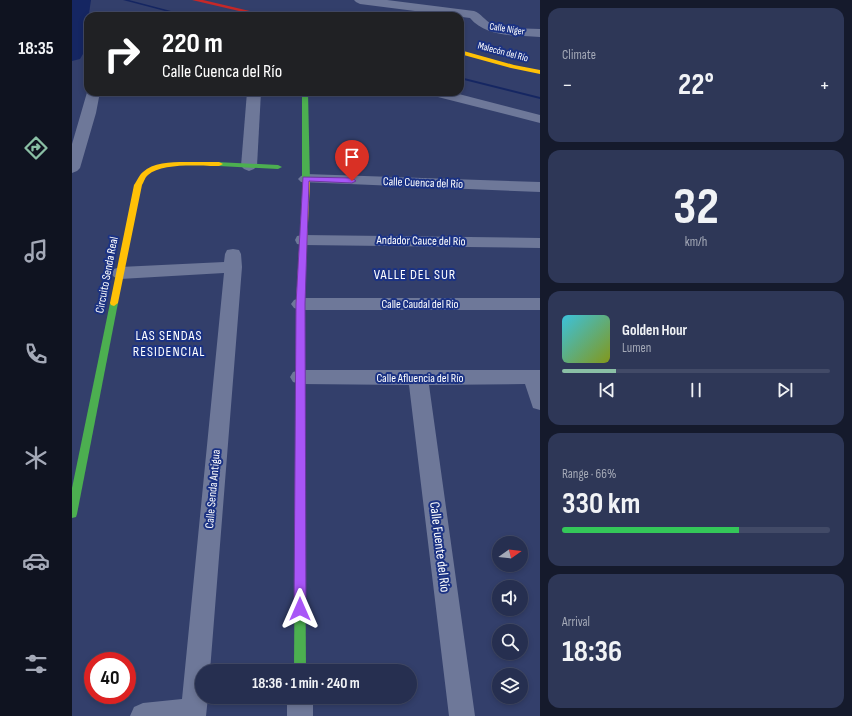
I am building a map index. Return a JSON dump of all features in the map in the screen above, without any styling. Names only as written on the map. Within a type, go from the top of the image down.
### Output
[{"type":"street","points":[[195,0],[250,12]]},
{"type":"street","points":[[474,15],[476,0]]},
{"type":"street","name":"Calle Níger","points":[[367,1],[451,12]]},
{"type":"street","name":"Calle Níger","points":[[464,14],[474,15],[478,21],[489,27],[540,33]]},
{"type":"street","name":"Malecón del Río","points":[[464,53],[540,72]]},
{"type":"street","points":[[72,168],[89,113],[92,96]]},
{"type":"street","points":[[249,166],[254,96]]},
{"type":"street","points":[[300,664],[300,304],[306,179],[305,96]]},
{"type":"street","points":[[450,96],[540,120]]},
{"type":"street","name":"Circuito Senda Real","points":[[72,514],[138,185],[148,172],[161,168],[183,165],[278,167]]},
{"type":"street","name":"Calle Cuenca del Río","points":[[306,179],[540,187]]},
{"type":"street","name":"Andador Cauce del Río","points":[[303,240],[540,243]]},
{"type":"street","name":"Calle Senda Antigua","points":[[120,273],[233,260],[193,713],[143,716]]},
{"type":"street","name":"Calle Caudal del Río","points":[[300,304],[540,304]]},
{"type":"street","points":[[537,377],[540,403]]},
{"type":"street","name":"Calle Afluencia del Río","points":[[300,378],[537,377]]},
{"type":"street","name":"Calle Fuente del Río","points":[[418,378],[462,716]]},
{"type":"street","points":[[300,704],[300,716]]},
{"type":"waterway","points":[[72,54],[81,0]]},
{"type":"waterway","points":[[125,0],[172,12]]},
{"type":"waterway","points":[[464,79],[540,98]]},
{"type":"traffic: fast","points":[[305,96],[306,182]]},
{"type":"traffic: fast","points":[[219,164],[278,167]]},
{"type":"traffic: fast","points":[[72,514],[114,303]]},
{"type":"traffic: fast","points":[[300,347],[300,664]]},
{"type":"traffic: slow","points":[[464,53],[513,67],[540,72]]},
{"type":"traffic: slow","points":[[114,303],[138,185],[144,175],[153,169],[171,165],[219,164]]},
{"type":"traffic: slow","points":[[300,347],[300,304],[306,182]]},
{"type":"traffic: jam","points":[[195,0],[250,12]]},
{"type":"district","name":"VALLE DEL SUR","points":[[415,274]]},
{"type":"district","name":"LAS SENDAS RESIDENCIAL","points":[[169,344]]},
{"type":"route","points":[[300,609],[300,304],[306,179],[352,181]]}]
